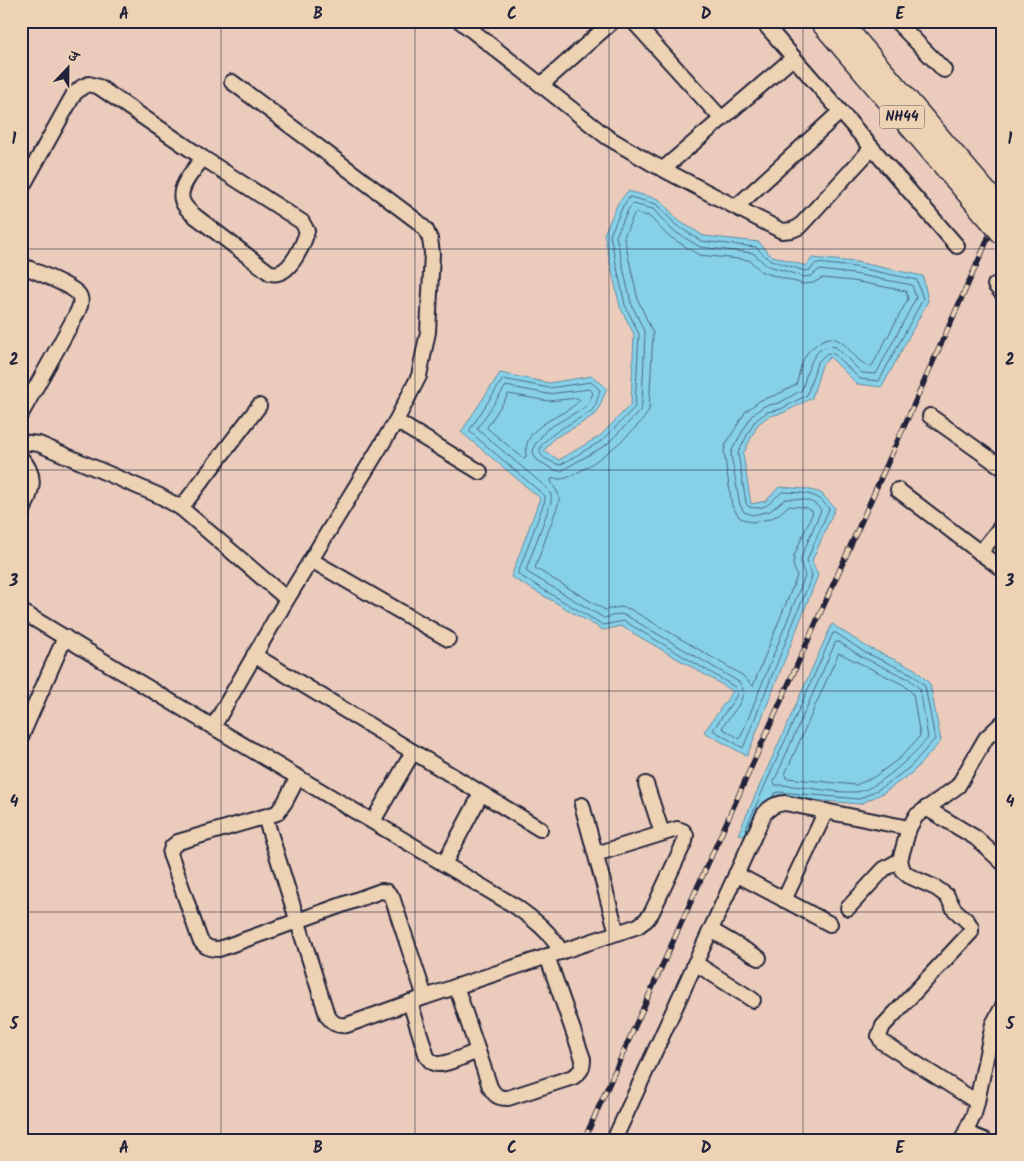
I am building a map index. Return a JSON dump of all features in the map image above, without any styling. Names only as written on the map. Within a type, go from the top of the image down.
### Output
[{"type":"highway","name":"NH44","points":[[819,21],[994,209]]},
{"type":"highway","name":"NH44","points":[[841,21],[994,209],[1003,236]]},
{"type":"street","points":[[541,85],[613,21]]},
{"type":"street","points":[[633,21],[721,118]]},
{"type":"street","points":[[762,21],[956,246]]},
{"type":"street","points":[[896,21],[944,70]]},
{"type":"street","points":[[464,22],[607,137],[782,232],[799,227],[872,148]]},
{"type":"street","points":[[663,169],[793,58]]},
{"type":"street","points":[[213,727],[310,560],[396,422],[419,376],[428,332],[432,253],[430,239],[426,230],[388,199],[232,82]]},
{"type":"street","points":[[21,189],[74,94],[89,84],[98,88],[302,222],[306,231],[304,242],[288,268],[279,273],[270,273],[195,216],[186,207],[182,199],[182,189],[203,158]]},
{"type":"street","points":[[736,208],[840,112]]},
{"type":"street","points":[[21,265],[71,289],[79,295],[81,304],[21,414]]},
{"type":"street","points":[[181,508],[259,406]]},
{"type":"street","points":[[930,416],[1003,468]]},
{"type":"street","points":[[396,422],[480,472]]},
{"type":"street","points":[[21,442],[40,444],[160,496],[181,508],[287,599]]},
{"type":"street","points":[[21,458],[32,471],[32,485],[21,516]]},
{"type":"street","points":[[898,490],[1003,570]]},
{"type":"street","points":[[980,553],[1003,524]]},
{"type":"street","points":[[310,560],[448,639]]},
{"type":"street","points":[[21,611],[515,906],[531,918],[555,940],[554,954],[583,1059],[583,1067],[580,1073],[508,1098],[499,1098],[490,1087],[456,986]]},
{"type":"street","points":[[21,738],[65,637]]},
{"type":"street","points":[[254,655],[540,829]]},
{"type":"street","points":[[977,1102],[882,1042],[879,1032],[972,932],[968,922],[954,909],[947,896],[936,888],[909,876],[904,871],[900,860],[909,828],[916,816],[948,795],[958,786],[986,738],[1003,722]]},
{"type":"street","points":[[373,822],[413,752]]},
{"type":"street","points":[[298,777],[281,810],[277,813],[178,842],[172,847],[170,854],[200,940],[211,950],[218,950],[381,891],[387,892],[392,897],[425,997]]},
{"type":"street","points":[[646,784],[662,834]]},
{"type":"street","points":[[444,864],[481,794]]},
{"type":"street","points":[[614,1140],[764,814],[770,807],[785,803],[909,828]]},
{"type":"street","points":[[582,805],[617,933]]},
{"type":"street","points":[[926,808],[976,838],[1003,864]]},
{"type":"street","points":[[784,900],[826,811]]},
{"type":"street","points":[[265,817],[328,1015],[332,1022],[339,1026],[348,1025],[456,986],[638,926],[652,912],[685,841],[686,834],[683,830],[677,829],[596,854]]},
{"type":"street","points":[[848,908],[884,869],[900,860]]},
{"type":"street","points":[[736,874],[830,924]]},
{"type":"street","points":[[711,930],[759,958]]},
{"type":"street","points":[[695,963],[753,1000]]},
{"type":"street","points":[[410,1002],[427,1057],[432,1063],[443,1064],[478,1051]]},
{"type":"street","points":[[984,1140],[964,1136],[974,1114],[993,1024],[1003,1006]]},
{"type":"water","points":[[628,191],[659,199],[679,221],[704,236],[759,242],[770,255],[806,266],[812,258],[856,262],[923,276],[928,301],[882,387],[857,384],[830,357],[822,365],[812,398],[783,413],[769,416],[758,424],[743,454],[751,504],[766,501],[779,487],[807,489],[821,493],[835,508],[812,561],[818,575],[747,756],[704,732],[733,691],[621,626],[603,630],[511,577],[540,498],[461,432],[500,373],[549,383],[592,376],[607,388],[597,413],[554,438],[544,451],[559,460],[600,436],[631,404],[634,334],[620,307],[604,234],[618,203]]},
{"type":"water","points":[[832,624],[867,647],[915,669],[930,684],[941,741],[913,772],[883,793],[860,804],[778,797],[758,838],[738,834]]},
{"type":"railway","points":[[584,1140],[984,248],[1003,200]]}]
